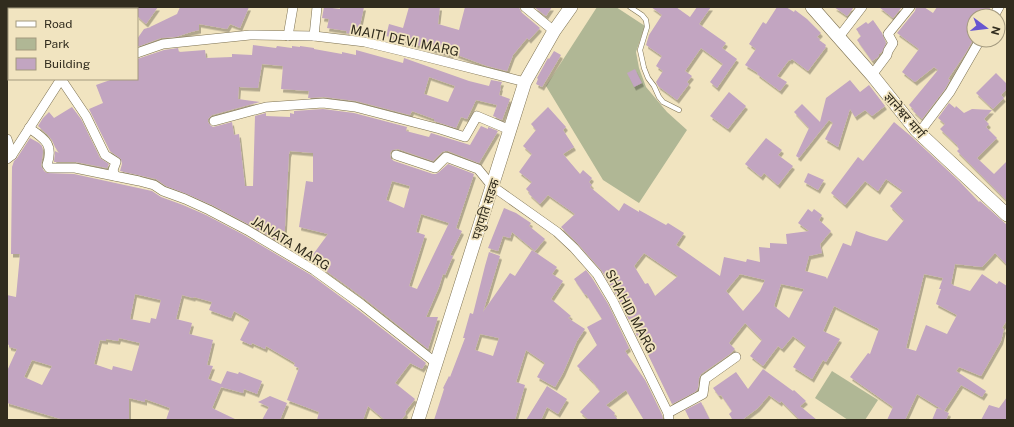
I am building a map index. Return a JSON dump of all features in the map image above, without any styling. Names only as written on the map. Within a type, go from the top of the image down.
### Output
[{"type":"main road","name":"पशुपति सडक","points":[[418,420],[525,82],[554,31],[570,7]]},
{"type":"main road","name":"ज्ञानेश्वर मार्ग","points":[[812,7],[872,75],[916,130],[1007,215]]},
{"type":"street","points":[[288,36],[293,7]]},
{"type":"street","points":[[314,36],[317,7]]},
{"type":"street","points":[[525,7],[554,31]]},
{"type":"street","points":[[839,37],[862,7]]},
{"type":"street","points":[[872,75],[887,55],[893,43],[888,34],[910,7]]},
{"type":"street","name":"MAITI DEVI MARG","points":[[138,53],[163,44],[205,39],[250,35],[314,36],[364,42],[525,82]]},
{"type":"street","points":[[919,133],[950,92],[975,48]]},
{"type":"street","points":[[9,157],[60,80]]},
{"type":"street","points":[[62,80],[86,116],[105,155],[116,162],[113,170],[115,176]]},
{"type":"street","points":[[214,121],[266,108],[323,103],[362,109],[465,137],[477,116],[510,130]]},
{"type":"street","name":"JANATA MARG","points":[[29,128],[44,138],[49,147],[50,156],[46,164],[49,168],[74,168],[139,181],[154,185],[163,192],[185,199],[210,210],[314,270],[361,304],[436,363]]},
{"type":"street","points":[[7,139],[9,157]]},
{"type":"street","name":"SHAHID MARG","points":[[396,155],[435,168],[446,158],[478,169],[492,186],[557,232],[574,248],[597,274],[613,300],[668,416]]},
{"type":"street","points":[[668,416],[703,394],[705,380],[736,358]]},
{"type":"lane","points":[[630,7],[642,15],[646,20],[647,27],[640,50],[648,78],[659,97],[664,102],[679,110]]},
{"type":"green space","points":[[597,7],[616,7],[645,26],[636,52],[639,68],[646,87],[667,112],[687,130],[639,203],[603,180],[546,86]]},
{"type":"green space","points":[[832,371],[878,400],[865,420],[848,420],[815,398]]},
{"type":"building","points":[[158,7],[146,24],[138,17],[137,8]]},
{"type":"building","points":[[180,7],[249,7],[240,28],[230,24],[227,29],[199,24],[199,30],[176,37],[161,38],[138,47],[138,38],[144,29],[177,14]]},
{"type":"building","points":[[324,7],[340,9],[340,7],[364,7],[358,35],[346,33],[347,31],[327,28],[329,19],[322,18]]},
{"type":"building","points":[[409,7],[440,7],[438,24],[459,30],[465,7],[519,7],[521,12],[540,28],[529,40],[527,38],[513,55],[507,71],[487,66],[452,53],[451,55],[386,36],[389,24],[403,28]]},
{"type":"building","points":[[534,7],[552,7],[546,16]]},
{"type":"building","points":[[651,7],[676,7],[690,17],[697,7],[711,7],[699,24],[726,43],[722,48],[737,59],[717,88],[710,82],[723,64],[701,48],[685,71],[692,76],[687,82],[689,84],[677,100],[658,86],[656,82],[663,71],[656,66],[662,56],[646,45],[649,35],[662,15]]},
{"type":"building","points":[[777,7],[786,7],[794,12],[795,10],[807,19],[821,33],[817,37],[826,45],[808,71],[792,59],[790,61],[789,60],[777,76],[787,82],[780,91],[757,74],[758,73],[745,65],[756,49],[749,44],[763,22],[766,24]]},
{"type":"building","points":[[834,7],[854,7],[847,16]]},
{"type":"building","points":[[879,7],[902,7],[893,18]]},
{"type":"building","points":[[916,7],[924,7],[933,13],[937,7],[991,7],[966,8],[966,48],[968,48],[948,79],[950,80],[945,89],[922,119],[909,105],[938,70],[934,67],[915,82],[902,72],[919,49],[897,33],[915,11]]},
{"type":"building","points":[[873,20],[882,33],[886,43],[882,52],[872,61],[857,40],[861,36],[856,29],[866,22],[868,24]]},
{"type":"building","points":[[253,45],[276,48],[277,46],[292,48],[292,46],[300,46],[342,54],[342,52],[356,55],[356,50],[403,63],[404,58],[469,81],[489,86],[491,80],[502,82],[499,95],[510,99],[502,120],[493,116],[497,105],[476,100],[467,119],[461,117],[456,128],[434,121],[434,119],[412,111],[410,115],[356,101],[324,97],[308,98],[309,91],[281,89],[283,66],[262,64],[258,88],[239,87],[238,99],[260,102],[212,115],[208,119],[208,122],[213,127],[232,122],[234,135],[239,134],[245,186],[253,186],[255,116],[266,113],[266,116],[290,117],[290,113],[294,114],[294,111],[323,109],[354,113],[407,127],[406,131],[429,137],[431,133],[470,145],[481,126],[498,131],[479,163],[448,151],[442,152],[433,161],[398,149],[392,150],[390,153],[391,159],[394,161],[433,174],[439,172],[448,164],[474,174],[456,228],[462,231],[450,255],[453,256],[445,275],[443,274],[426,317],[438,317],[428,349],[365,299],[309,260],[328,234],[299,227],[306,181],[313,182],[313,153],[290,151],[289,154],[284,245],[212,205],[166,186],[156,179],[120,171],[122,164],[121,159],[110,151],[89,109],[103,103],[96,85],[110,80],[138,80],[138,59],[164,50],[178,48],[179,52],[205,50],[206,58],[232,57],[232,54],[252,55]],"holes":[[[429,77],[455,86],[448,102],[424,94]],[[392,181],[410,186],[404,208],[386,200]],[[421,214],[449,223],[417,289],[409,286],[425,235],[416,232]]]},
{"type":"building","points":[[554,51],[561,55],[542,87],[536,84],[537,78],[548,58],[549,59]]},
{"type":"building","points":[[635,69],[642,83],[634,87],[627,73]]},
{"type":"building","points":[[996,73],[1007,84],[1007,89],[1001,95],[1004,98],[993,109],[976,93]]},
{"type":"building","points":[[850,80],[860,92],[869,85],[885,106],[872,116],[865,110],[855,117],[850,109],[838,147],[825,139],[833,123],[829,120],[799,158],[796,156],[809,128],[794,112],[802,104],[820,122],[826,98]]},
{"type":"building","points":[[729,92],[746,106],[728,129],[710,116]]},
{"type":"building","points":[[949,103],[955,108],[956,106],[964,113],[972,109],[992,110],[984,119],[989,124],[986,127],[997,138],[977,158],[994,174],[1007,161],[1007,201],[957,151],[959,149],[958,146],[940,129],[945,124],[938,118]]},
{"type":"building","points":[[72,107],[81,119],[100,158],[109,164],[107,168],[76,162],[54,162],[55,151],[59,153],[52,140],[38,126],[49,112],[54,118]]},
{"type":"building","points":[[548,107],[566,127],[563,130],[574,147],[563,154],[580,174],[583,170],[592,178],[589,182],[592,185],[590,187],[619,211],[624,203],[666,225],[668,223],[684,233],[676,245],[720,276],[724,257],[746,262],[747,259],[760,262],[759,247],[770,248],[770,243],[787,244],[786,234],[809,231],[798,223],[808,209],[812,212],[814,209],[822,215],[819,220],[831,231],[820,244],[822,253],[809,256],[805,271],[826,277],[827,279],[843,243],[851,246],[856,231],[887,241],[904,220],[890,206],[903,191],[886,179],[878,191],[865,181],[845,205],[831,193],[858,157],[863,161],[894,122],[959,181],[979,202],[980,201],[1007,225],[1007,265],[995,253],[982,267],[955,264],[951,284],[970,291],[982,274],[997,284],[999,281],[1007,286],[1007,320],[1002,328],[1004,329],[1001,341],[981,376],[959,367],[956,371],[986,391],[982,397],[961,385],[944,411],[949,413],[946,420],[932,420],[937,408],[943,410],[917,394],[905,420],[887,420],[893,407],[850,377],[868,353],[870,354],[879,329],[834,306],[823,331],[840,339],[826,362],[823,360],[812,379],[793,367],[806,346],[793,336],[782,349],[778,346],[763,366],[750,356],[762,340],[745,323],[729,343],[735,349],[701,374],[698,388],[695,392],[672,404],[640,338],[639,340],[618,298],[602,271],[561,227],[575,214],[548,195],[540,204],[529,194],[530,193],[526,189],[532,182],[519,172],[532,154],[523,146],[536,130],[531,124]],"holes":[[[644,253],[678,276],[655,296],[648,283],[645,284],[634,266]],[[740,274],[765,280],[760,291],[743,311],[726,291]],[[924,274],[943,278],[936,304],[957,315],[947,334],[926,325],[916,351],[906,348]],[[781,284],[804,289],[789,318],[774,306]]]},
{"type":"building","points":[[30,138],[42,146],[43,152],[41,166],[47,173],[74,174],[152,191],[161,197],[206,215],[244,235],[311,275],[426,363],[422,369],[410,363],[395,383],[415,399],[405,412],[406,414],[401,420],[385,420],[368,406],[363,420],[317,420],[319,412],[287,400],[299,368],[294,366],[295,363],[266,346],[265,349],[252,343],[251,345],[240,340],[250,320],[234,311],[231,318],[209,310],[212,302],[182,295],[176,319],[192,323],[189,334],[213,340],[207,365],[213,366],[208,379],[221,384],[227,371],[238,374],[239,372],[262,381],[257,394],[244,389],[243,393],[221,387],[212,408],[237,420],[166,420],[170,408],[145,399],[145,402],[129,398],[129,420],[64,420],[7,403],[7,371],[17,349],[9,347],[7,344],[7,295],[16,297],[20,254],[11,254],[12,167]],"holes":[[[135,294],[161,300],[156,319],[151,318],[150,323],[130,319]],[[119,338],[140,343],[132,371],[113,366],[112,370],[94,364],[100,340],[106,341],[106,339],[118,341]],[[32,360],[52,366],[42,385],[24,377]]]},
{"type":"building","points":[[766,138],[782,150],[778,155],[793,166],[778,185],[764,173],[761,177],[745,164]]},
{"type":"building","points":[[808,173],[824,180],[818,190],[804,182]]},
{"type":"building","points":[[504,208],[516,213],[531,223],[529,226],[545,239],[535,251],[512,232],[510,238],[503,236],[498,251],[488,248]]},
{"type":"building","points":[[532,250],[557,267],[552,274],[563,281],[551,299],[571,316],[568,318],[585,329],[577,341],[563,373],[555,387],[537,377],[545,363],[526,350],[516,382],[525,385],[515,420],[434,420],[444,389],[443,388],[449,376],[450,377],[465,338],[463,338],[470,313],[473,314],[489,252],[500,256],[483,312],[510,273],[515,276]],"holes":[[[480,334],[499,338],[493,356],[475,350]]]},
{"type":"building","points":[[586,270],[608,304],[629,348],[625,351],[645,380],[663,420],[644,420],[626,390],[606,405],[615,413],[614,415],[618,420],[589,420],[580,412],[600,391],[577,366],[597,345],[587,327],[602,319],[586,294],[585,295],[574,279]]},
{"type":"building","points":[[763,369],[793,391],[794,390],[806,401],[800,406],[817,420],[800,420],[781,401],[780,403],[769,395],[758,408],[742,420],[733,420],[729,414],[732,411],[721,395],[719,396],[713,388],[736,372],[748,389]]},
{"type":"building","points":[[547,386],[567,399],[558,414],[547,407],[541,420],[526,420]]},
{"type":"building","points":[[270,396],[287,403],[280,420],[262,420],[269,407],[258,402]]},
{"type":"building","points":[[1007,397],[1007,420],[981,420],[989,405],[999,408]]},
{"type":"building","points":[[701,402],[710,420],[690,420],[685,410]]}]
